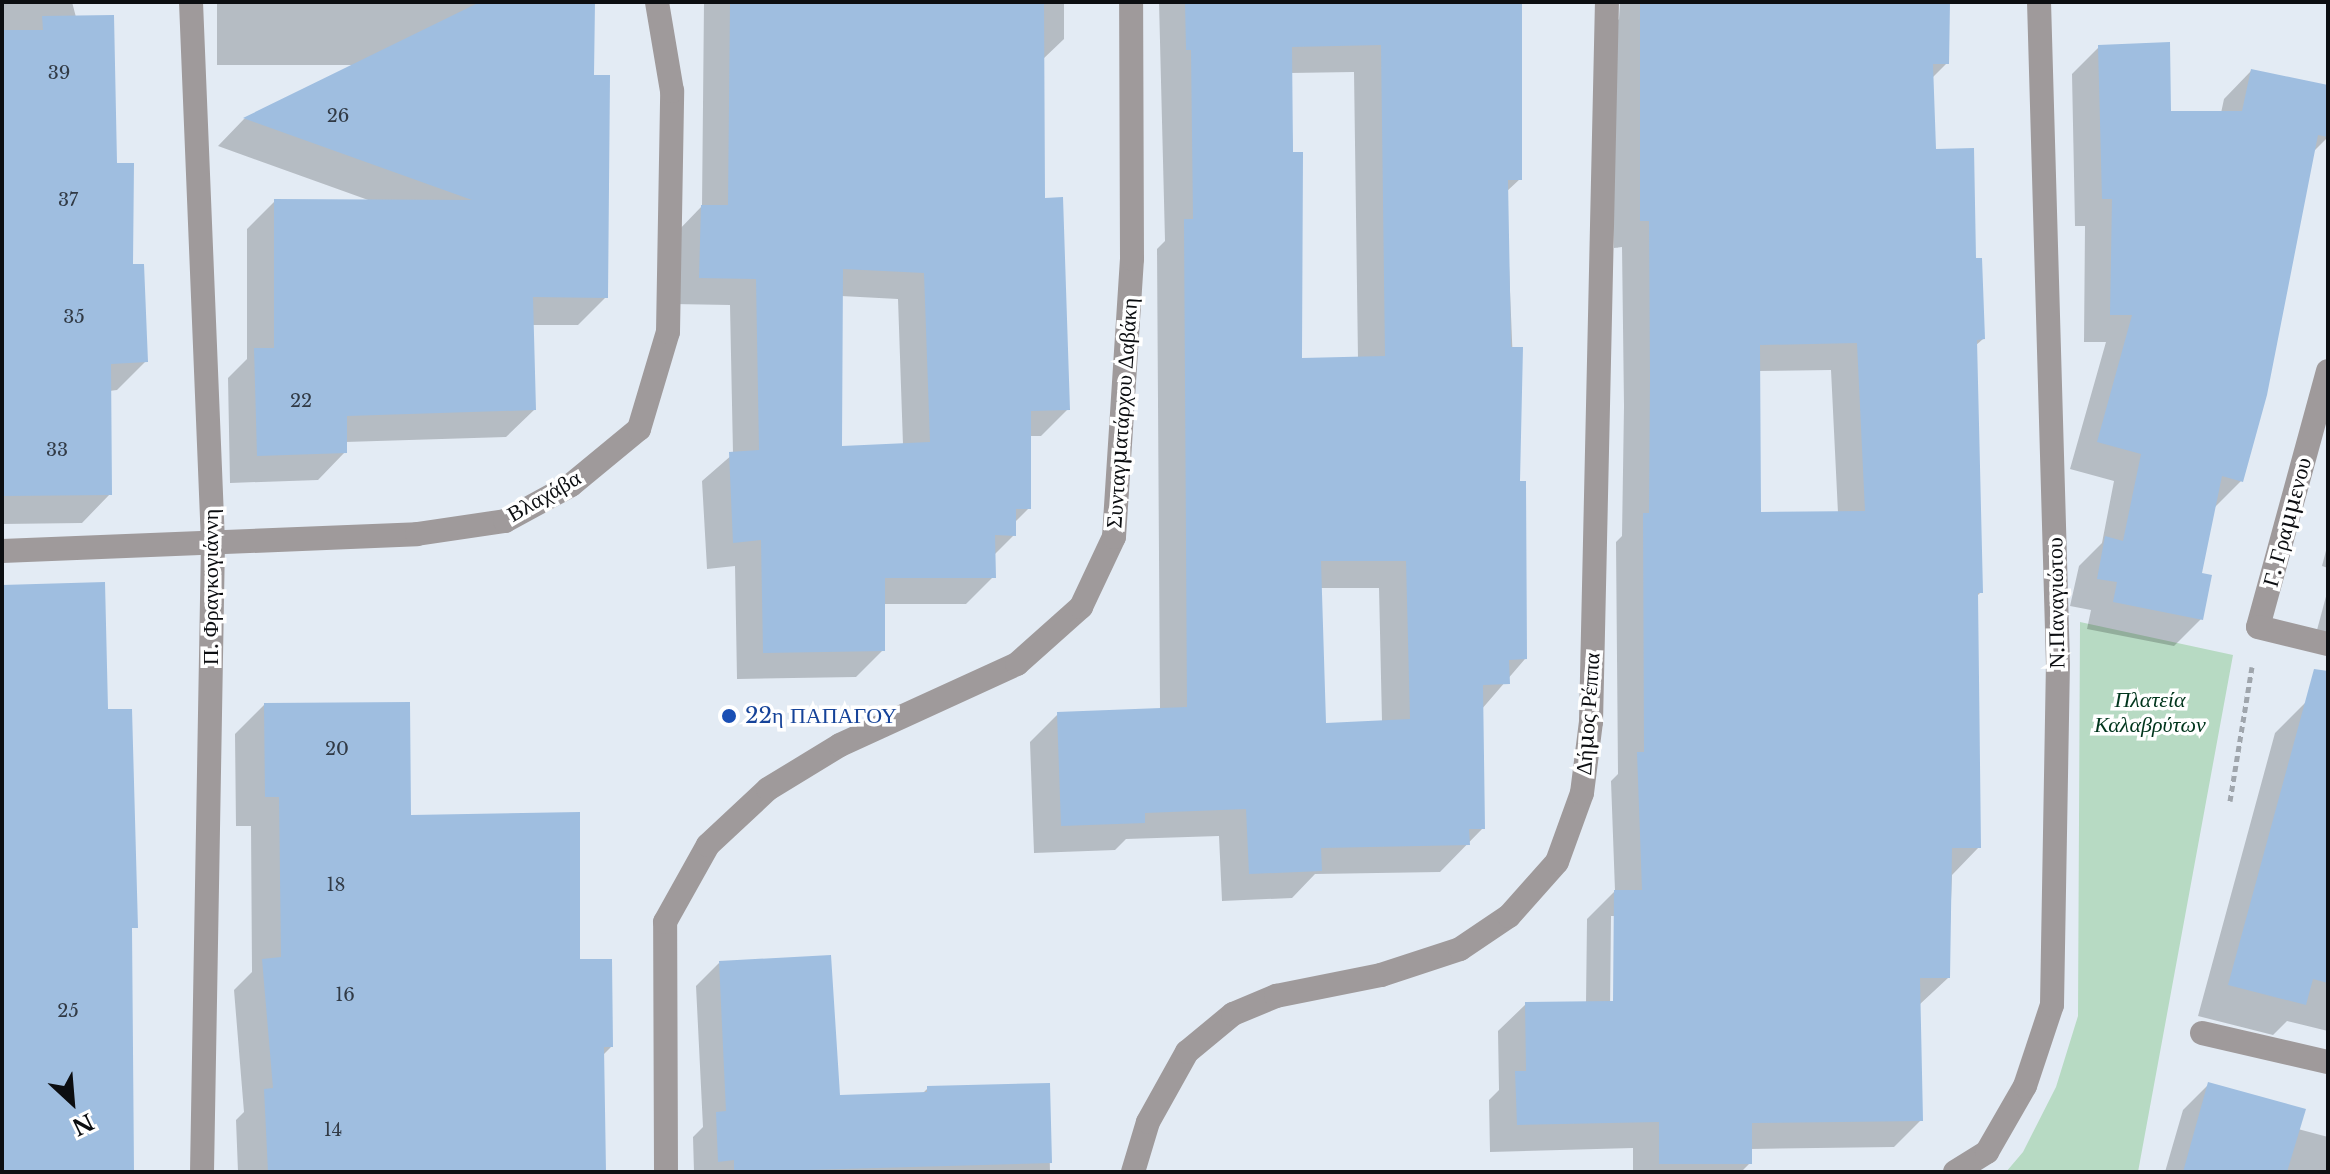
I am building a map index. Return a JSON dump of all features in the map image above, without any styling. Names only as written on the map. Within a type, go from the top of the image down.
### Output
[{"type":"street","name":"Π. Φραγκογιάννη","points":[[191,2],[213,542],[202,1172]]},
{"type":"street","name":"Βλαχάβα","points":[[2,551],[417,534],[505,521],[571,485],[639,429],[668,332],[672,91],[657,2]]},
{"type":"street","name":"Συνταγματάρχου Δαβάκη","points":[[666,1172],[665,922],[708,845],[768,789],[840,745],[1017,664],[1081,607],[1114,537],[1132,259],[1131,2]]},
{"type":"street","name":"Δήμος Ρέππα","points":[[1133,1172],[1148,1122],[1187,1052],[1233,1014],[1276,996],[1381,975],[1460,949],[1509,916],[1557,862],[1582,793],[1591,722],[1607,2]]},
{"type":"street","name":"Ν.Παναγιώτου","points":[[1955,1172],[1987,1152],[1995,1139],[2025,1086],[2052,1005],[2058,665],[2039,2]]},
{"type":"street","name":"Γ. Γραμμενου","points":[[2258,627],[2328,371]]},
{"type":"street","points":[[2258,627],[2328,644]]},
{"type":"street","points":[[2202,1033],[2328,1062]]},
{"type":"path","points":[[2230,801],[2258,627]]},
{"type":"green space","name":"Πλατεία Καλαβρύτων","points":[[2080,622],[2233,655],[2138,1172],[2006,1172],[2023,1152],[2056,1087],[2078,1016]]},
{"type":"building","points":[[480,2],[595,2],[594,75],[610,75],[608,298],[533,297],[536,410],[347,416],[347,453],[257,456],[254,348],[274,348],[274,199],[472,200],[243,118]]},
{"type":"building","points":[[730,2],[1044,2],[1045,198],[1063,197],[1070,410],[1031,411],[1031,509],[1016,509],[1016,536],[995,535],[996,578],[885,578],[885,651],[763,653],[761,540],[733,543],[729,452],[759,450],[756,279],[699,278],[701,205],[728,205]],"holes":[[[843,269],[924,273],[930,442],[842,446]]]},
{"type":"building","points":[[1185,2],[1522,2],[1522,180],[1508,180],[1511,347],[1523,347],[1520,481],[1526,481],[1527,659],[1509,660],[1510,684],[1483,685],[1485,829],[1469,829],[1470,845],[1321,848],[1322,871],[1249,874],[1246,809],[1145,813],[1145,823],[1061,826],[1057,712],[1187,707],[1184,219],[1193,219],[1191,50],[1186,50]],"holes":[[[1381,45],[1385,356],[1302,358],[1303,152],[1293,152],[1292,47]],[[1321,561],[1406,561],[1410,719],[1326,723]]]},
{"type":"building","points":[[1640,2],[1950,2],[1949,64],[1933,64],[1936,149],[1974,148],[1976,258],[1982,258],[1985,339],[1977,340],[1983,593],[1978,593],[1981,848],[1952,848],[1950,978],[1920,978],[1923,1121],[1752,1123],[1752,1164],[1659,1164],[1659,1122],[1517,1125],[1515,1071],[1526,1071],[1525,1002],[1613,1001],[1614,890],[1642,890],[1637,752],[1644,752],[1643,513],[1649,513],[1650,377],[1649,221],[1640,221]],"holes":[[[1857,343],[1865,511],[1761,512],[1760,345]]]},
{"type":"building","points":[[114,15],[117,163],[134,163],[133,264],[144,264],[148,362],[111,364],[112,495],[2,496],[2,30],[43,30],[42,16]]},
{"type":"building","points":[[2170,42],[2171,111],[2242,111],[2251,69],[2328,85],[2328,137],[2318,135],[2267,395],[2243,482],[2222,476],[2202,573],[2212,575],[2203,620],[2113,602],[2117,582],[2097,579],[2105,536],[2123,541],[2141,454],[2097,442],[2132,315],[2110,315],[2112,199],[2102,199],[2098,45]]},
{"type":"building","points":[[105,582],[108,709],[132,709],[138,928],[132,928],[134,1172],[2,1172],[2,585]]},
{"type":"building","points":[[2314,669],[2328,671],[2328,983],[2313,979],[2306,1005],[2228,985]]},
{"type":"building","points":[[410,702],[411,815],[580,812],[580,959],[612,959],[613,1047],[604,1047],[606,1172],[268,1172],[264,1089],[273,1088],[262,959],[281,957],[279,797],[265,797],[264,703]]},
{"type":"building","points":[[831,955],[840,1095],[927,1092],[927,1086],[1050,1083],[1052,1163],[734,1172],[734,1160],[718,1162],[716,1112],[726,1111],[719,961]]},
{"type":"building","points":[[2208,1082],[2306,1109],[2287,1172],[2183,1172]]},
{"type":"place","name":"22η ΠΑΠΑΓΟΥ","points":[[729,716]]}]
